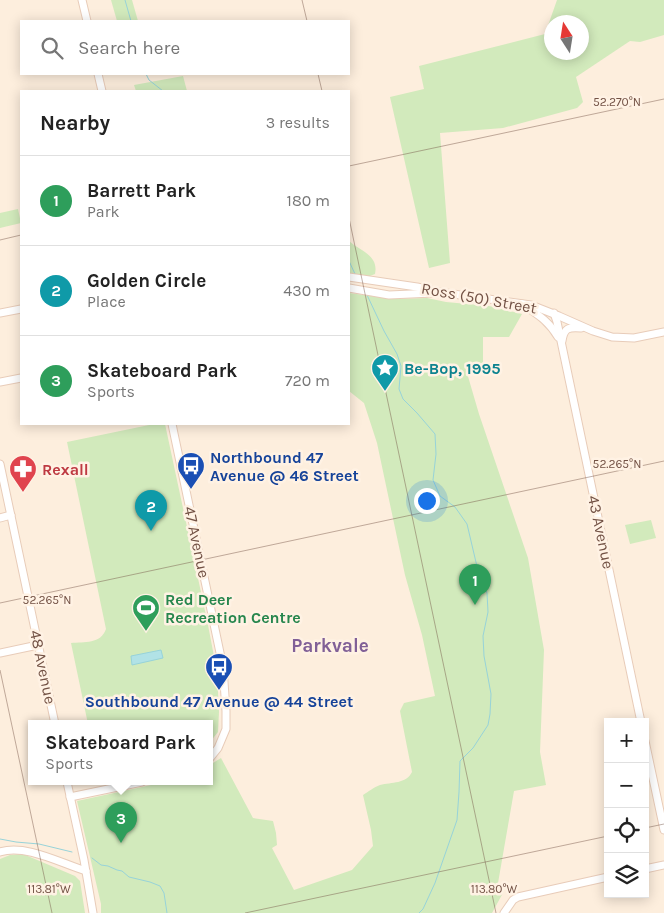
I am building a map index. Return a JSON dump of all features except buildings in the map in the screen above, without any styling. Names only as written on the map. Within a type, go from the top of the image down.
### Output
[{"type":"street","points":[[82,0],[87,20]]},
{"type":"street","points":[[98,75],[102,90]]},
{"type":"street","name":"Ross (50) Street","points":[[351,277],[538,307],[586,329],[618,338],[638,338],[664,332]]},
{"type":"street","points":[[373,292],[383,282],[392,293],[400,295]]},
{"type":"street","points":[[350,288],[388,295],[440,292]]},
{"type":"street","points":[[520,303],[545,320],[562,344]]},
{"type":"street","points":[[0,313],[20,309]]},
{"type":"street","name":"43 Avenue","points":[[554,314],[562,344],[640,718]]},
{"type":"street","points":[[562,344],[563,334],[567,330],[574,328],[586,329]]},
{"type":"street","points":[[0,382],[20,378]]},
{"type":"street","name":"47 Avenue","points":[[172,425],[223,660],[226,720],[224,734],[213,754]]},
{"type":"street","name":"48 Avenue","points":[[0,464],[54,720]]},
{"type":"street","points":[[0,518],[11,515]]},
{"type":"street","points":[[0,653],[38,645]]},
{"type":"street","points":[[649,760],[664,830]]},
{"type":"street","points":[[68,785],[93,913]]},
{"type":"street","points":[[70,796],[127,785]]},
{"type":"street","points":[[0,852],[16,850],[32,853],[86,870]]},
{"type":"street","points":[[649,868],[664,865]]},
{"type":"street","points":[[504,913],[515,898],[604,878]]},
{"type":"green space","points":[[111,0],[132,0],[138,20],[117,20]]},
{"type":"green space","points":[[557,0],[664,0],[664,35],[640,42],[630,41],[576,77],[583,102],[577,108],[503,128],[440,133],[450,263],[429,268],[390,97],[424,89],[419,66],[544,34],[544,60],[589,60],[589,15],[552,15]]},
{"type":"green space","points":[[183,76],[187,90],[136,90],[134,85]]},
{"type":"green space","points":[[18,209],[20,223],[0,228],[0,213]]},
{"type":"green space","points":[[350,242],[368,254],[374,262],[375,274],[367,277],[350,274]]},
{"type":"green space","points":[[350,293],[395,299],[427,298],[446,302],[489,306],[522,314],[509,337],[483,337],[483,368],[467,373],[528,558],[544,650],[540,752],[546,785],[514,791],[498,883],[504,891],[492,913],[101,913],[101,904],[77,801],[151,785],[213,785],[213,763],[221,758],[253,818],[273,821],[277,845],[272,848],[294,890],[352,870],[373,846],[363,795],[380,785],[402,781],[412,772],[400,711],[404,703],[435,696],[422,635],[405,575],[377,443],[364,403],[350,392]]},
{"type":"green space","points":[[149,425],[165,425],[217,672],[218,732],[213,738],[213,720],[87,720],[71,643],[96,640],[104,634],[106,629],[67,442]]},
{"type":"green space","points":[[651,520],[656,538],[630,544],[625,525]]},
{"type":"green space","points":[[23,854],[75,876],[80,881],[85,913],[0,913],[0,859],[10,855]]},
{"type":"water","points":[[161,650],[163,658],[132,665],[131,656]]},
{"type":"waterway","points":[[125,0],[131,20]]},
{"type":"waterway","points":[[146,75],[149,80],[162,90]]},
{"type":"waterway","points":[[350,263],[355,274]]},
{"type":"waterway","points":[[367,295],[397,354],[401,366],[399,389],[403,399],[435,434],[436,454],[433,480],[440,496],[455,507],[467,524],[479,575],[487,593],[488,612],[483,636],[484,656],[491,694],[488,725],[473,748],[460,761],[457,820],[435,883],[423,909],[419,913]]},
{"type":"waterway","points":[[0,839],[39,844],[72,852]]},
{"type":"waterway","points":[[92,858],[101,865],[122,871],[129,877],[160,886],[164,893],[167,913]]},
{"type":"place","name":"Be-Bop, 1995","points":[[385,392]]},
{"type":"place","name":"Northbound 47 Avenue @ 46 Street","points":[[191,490]]},
{"type":"place","name":"Rexall","points":[[23,493]]},
{"type":"place","name":"Golden Circle","points":[[151,531]]},
{"type":"place","name":"Barrett Park","points":[[475,605]]},
{"type":"place","name":"Red Deer Recreation Centre","points":[[146,632]]},
{"type":"place","name":"Southbound 47 Avenue @ 44 Street","points":[[219,691]]},
{"type":"place","name":"Skateboard Park","points":[[121,843]]},
{"type":"district","name":"Parkvale","points":[[330,646]]}]
